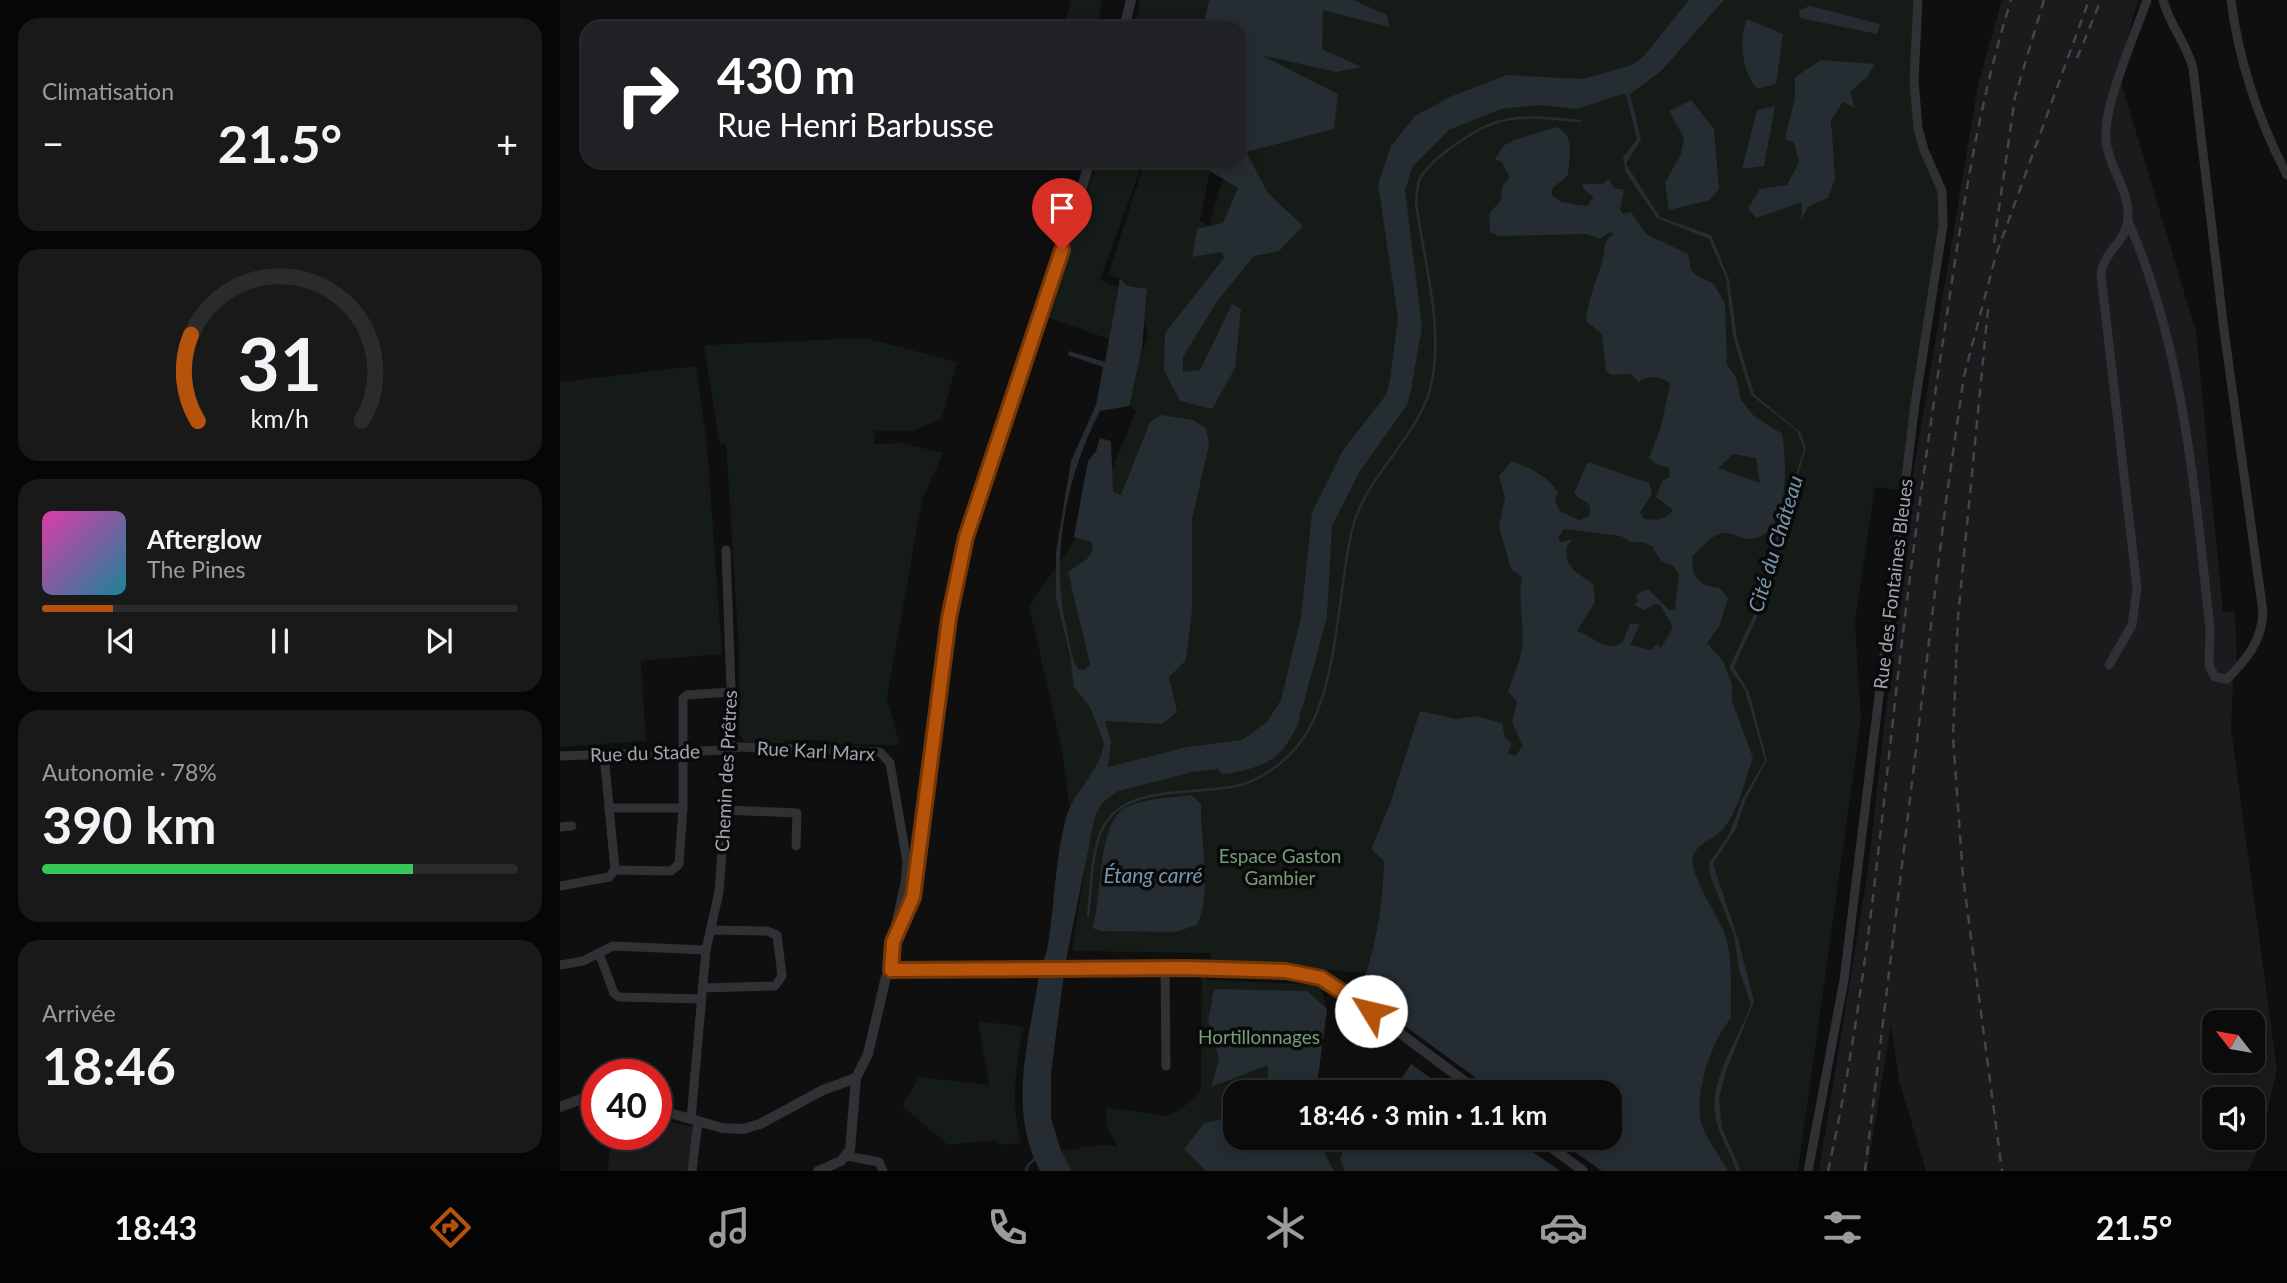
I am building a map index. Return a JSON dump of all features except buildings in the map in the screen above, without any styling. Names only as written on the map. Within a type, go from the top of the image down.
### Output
[{"type":"street","points":[[1126,21],[1131,0]]},
{"type":"street","name":"Rue des Fontaines Bleues","points":[[1808,1171],[1844,980],[1915,404],[1943,225],[1942,191],[1924,150],[1918,128],[1913,82],[1918,0]]},
{"type":"street","points":[[2147,0],[2113,100],[2106,139],[2123,190],[2128,221],[2155,297],[2179,390],[2210,629],[2208,666],[2216,677],[2227,679],[2241,664],[2261,634],[2263,612],[2224,330],[2193,68],[2188,48],[2171,23],[2163,0]]},
{"type":"street","points":[[2231,0],[2237,46],[2253,99],[2287,176]]},
{"type":"street","points":[[847,1156],[856,1078],[868,1054],[886,977],[891,970],[891,952],[896,936],[913,897],[949,618],[966,537],[1058,267],[1088,168]]},
{"type":"street","points":[[2109,665],[2132,625],[2137,588],[2101,275],[2104,256],[2119,243],[2128,221]]},
{"type":"street","name":"Chemin des Prêtres","points":[[692,1171],[701,999],[706,950],[719,892],[729,749],[731,692],[726,550]]},
{"type":"street","points":[[615,870],[671,872],[675,868],[680,855],[683,808],[683,698],[687,695],[731,692]]},
{"type":"street","name":"Rue Karl Marx","points":[[729,749],[880,752],[890,763],[906,862],[905,883],[894,931],[896,936]]},
{"type":"street","name":"Rue du Stade","points":[[560,756],[729,749]]},
{"type":"street","points":[[560,886],[609,877],[615,870],[604,754]]},
{"type":"street","points":[[609,808],[683,808]]},
{"type":"street","points":[[725,810],[797,813],[796,846]]},
{"type":"street","points":[[560,827],[572,826]]},
{"type":"street","points":[[702,988],[775,986],[782,976],[777,935],[767,931],[710,930]]},
{"type":"street","points":[[560,965],[583,961],[613,946],[706,950]]},
{"type":"street","points":[[599,953],[614,992],[619,997],[701,999]]},
{"type":"street","points":[[891,970],[1165,968],[1286,971],[1321,978],[1342,990],[1463,1080]]},
{"type":"street","points":[[1165,968],[1166,1066]]},
{"type":"street","points":[[672,1114],[732,1130],[751,1128],[823,1090],[856,1078]]},
{"type":"street","points":[[560,1107],[581,1099]]},
{"type":"street","points":[[1555,1150],[1583,1171]]},
{"type":"street","points":[[818,1171],[847,1156],[879,1162],[883,1171]]},
{"type":"shaded area","points":[[2002,0],[2138,0],[2118,72],[2196,332],[2223,612],[2235,612],[2237,663],[2233,683],[2231,729],[2277,1070],[2265,1122],[2265,1087],[2202,1087],[2202,1150],[2257,1150],[2248,1171],[1926,1171],[1899,1080],[1891,1024],[1867,1171],[1819,1171],[1868,870],[1911,486],[1978,85]]},
{"type":"shaded area","points":[[672,1122],[693,1127],[688,1171],[608,1170],[610,1150],[672,1150]]},
{"type":"green space","points":[[1071,0],[1103,0],[1098,21],[1065,21]]},
{"type":"green space","points":[[1140,0],[1209,0],[1204,21],[1136,21]]},
{"type":"green space","name":"Espace Gaston Gambier","points":[[1246,0],[1918,0],[1918,128],[1944,205],[1905,491],[1875,487],[1855,622],[1861,720],[1798,1171],[1616,1171],[1612,1150],[1622,1150],[1622,1080],[1487,1080],[1374,1000],[1365,973],[1212,962],[1210,953],[1072,951],[1088,847],[1073,829],[1061,746],[1029,606],[1087,519],[1136,411],[1129,406],[1135,371],[1148,337],[1145,322],[1146,290],[1128,286],[1125,280],[1108,275],[1143,168],[1210,168],[1200,221],[1209,226],[1226,168],[1246,168]]},
{"type":"green space","points":[[1095,168],[1140,168],[1100,280],[1118,287],[1109,339],[1046,317]]},
{"type":"green space","points":[[865,338],[957,362],[942,418],[913,431],[875,431],[874,444],[902,443],[943,453],[922,500],[887,698],[900,745],[785,740],[785,744],[745,742],[739,734],[739,653],[726,444],[719,442],[704,345]]},
{"type":"green space","points":[[696,366],[707,444],[722,654],[641,661],[646,741],[560,747],[560,382]]},
{"type":"green space","name":"Hortillonnages","points":[[1202,976],[1209,980],[1320,985],[1327,1009],[1318,1080],[1223,1080],[1223,1150],[1530,1150],[1560,1171],[1072,1171],[1061,1151],[1104,1144],[1118,1147],[1106,1126],[1106,1107],[1166,1116],[1180,1110],[1201,1091]]},
{"type":"green space","points":[[978,1021],[1024,1027],[1015,1085],[1021,1143],[1001,1145],[995,1140],[948,1145],[902,1106],[919,1077],[989,1085]]},
{"type":"water","points":[[1209,0],[1353,0],[1387,15],[1389,27],[1323,10],[1322,49],[1362,67],[1336,72],[1261,55],[1338,94],[1334,129],[1246,152],[1246,21],[1204,21]]},
{"type":"water","points":[[1689,0],[1724,0],[1661,71],[1630,94],[1641,139],[1626,164],[1660,217],[1711,235],[1729,279],[1737,338],[1754,394],[1801,433],[1806,448],[1778,543],[1767,595],[1734,667],[1749,692],[1767,760],[1745,801],[1736,829],[1713,864],[1738,939],[1754,1002],[1726,1071],[1719,1099],[1722,1128],[1741,1171],[1738,1171],[1720,1133],[1714,1105],[1720,1075],[1751,1004],[1739,970],[1734,935],[1711,878],[1709,863],[1729,834],[1742,800],[1765,760],[1745,690],[1729,668],[1765,591],[1774,545],[1804,449],[1797,431],[1751,395],[1733,337],[1726,278],[1709,239],[1657,218],[1626,173],[1623,157],[1637,139],[1626,95],[1622,94],[1577,109],[1539,105],[1501,109],[1449,130],[1413,166],[1405,190],[1422,326],[1411,390],[1407,405],[1360,471],[1332,526],[1327,617],[1302,709],[1279,743],[1260,757],[1232,767],[1193,772],[1118,791],[1102,803],[1095,816],[1065,965],[1051,1073],[1051,1118],[1061,1151],[1072,1171],[1040,1171],[1030,1147],[1025,1123],[1023,1074],[1026,1050],[1039,975],[1047,948],[1066,818],[1074,799],[1098,763],[1104,743],[1090,707],[1074,687],[1070,655],[1056,598],[1056,552],[1071,461],[1096,405],[1103,367],[1068,355],[1069,351],[1105,362],[1120,278],[1128,286],[1147,289],[1142,348],[1129,406],[1100,411],[1078,464],[1064,519],[1060,575],[1062,604],[1071,651],[1078,669],[1085,670],[1090,664],[1068,572],[1087,559],[1093,550],[1091,542],[1074,537],[1088,461],[1096,451],[1100,438],[1111,441],[1113,492],[1121,495],[1150,422],[1161,415],[1193,420],[1206,428],[1209,445],[1192,519],[1192,610],[1186,660],[1169,677],[1177,712],[1162,724],[1105,721],[1111,741],[1108,767],[1187,747],[1242,740],[1267,722],[1281,700],[1301,617],[1312,512],[1343,450],[1386,395],[1390,380],[1398,318],[1378,184],[1391,146],[1415,116],[1452,96],[1507,75],[1583,79],[1632,65],[1644,56]]},
{"type":"water","points":[[1810,6],[1880,24],[1877,34],[1800,18],[1799,10]]},
{"type":"water","points":[[1747,19],[1783,34],[1776,84],[1757,89],[1752,82],[1742,46]]},
{"type":"water","points":[[1821,60],[1875,64],[1867,77],[1850,92],[1855,108],[1843,102],[1831,120],[1835,179],[1828,198],[1809,206],[1801,220],[1802,202],[1756,218],[1748,208],[1760,189],[1787,185],[1799,162],[1794,143],[1785,139],[1795,98],[1795,77]]},
{"type":"water","points":[[1691,100],[1714,129],[1719,189],[1710,200],[1669,210],[1665,183],[1681,154],[1684,138],[1669,111]]},
{"type":"water","points":[[1775,106],[1764,166],[1742,169],[1757,110]]},
{"type":"water","points":[[1556,127],[1566,135],[1570,147],[1568,175],[1552,189],[1552,195],[1561,202],[1587,206],[1594,197],[1583,189],[1583,184],[1603,184],[1608,179],[1614,188],[1624,190],[1620,210],[1623,214],[1631,212],[1646,234],[1688,254],[1691,270],[1714,284],[1725,304],[1727,365],[1736,377],[1741,400],[1754,416],[1782,434],[1785,479],[1779,512],[1773,526],[1763,535],[1749,539],[1728,533],[1718,534],[1708,540],[1692,557],[1693,570],[1701,583],[1720,588],[1728,598],[1719,627],[1707,643],[1723,661],[1732,685],[1732,701],[1753,758],[1731,817],[1720,832],[1698,848],[1693,857],[1695,873],[1724,932],[1729,952],[1731,1018],[1718,1038],[1707,1064],[1699,1106],[1704,1130],[1728,1171],[1602,1171],[1572,1150],[1622,1150],[1622,1080],[1479,1080],[1382,1009],[1369,994],[1364,979],[1376,936],[1384,861],[1371,849],[1390,804],[1420,711],[1457,719],[1476,716],[1502,723],[1505,738],[1512,743],[1508,753],[1515,756],[1523,746],[1512,722],[1517,702],[1508,691],[1522,648],[1522,577],[1511,569],[1499,526],[1505,498],[1499,476],[1512,461],[1531,469],[1544,477],[1558,492],[1555,501],[1560,511],[1579,520],[1589,516],[1590,511],[1589,504],[1574,493],[1588,462],[1649,483],[1652,494],[1640,512],[1644,519],[1663,518],[1673,510],[1656,497],[1662,481],[1670,477],[1669,468],[1656,464],[1649,458],[1661,427],[1670,384],[1659,378],[1650,377],[1639,382],[1630,374],[1611,375],[1606,371],[1602,334],[1586,321],[1605,244],[1614,234],[1610,232],[1600,239],[1587,234],[1499,236],[1490,232],[1489,214],[1501,200],[1502,186],[1510,177],[1501,161],[1495,160],[1503,146]],"holes":[[[1733,454],[1756,458],[1760,483],[1718,468]],[[1564,529],[1621,536],[1630,542],[1643,542],[1652,546],[1661,561],[1673,566],[1679,574],[1675,610],[1669,610],[1648,589],[1636,595],[1638,601],[1634,605],[1644,610],[1655,604],[1660,605],[1673,627],[1661,648],[1657,644],[1651,650],[1630,645],[1640,624],[1630,624],[1623,642],[1611,646],[1577,631],[1595,602],[1593,584],[1570,565],[1567,546],[1573,539],[1561,542],[1558,539]]]},
{"type":"water","points":[[1246,152],[1268,193],[1303,226],[1279,251],[1254,256],[1218,300],[1183,357],[1183,372],[1200,370],[1232,304],[1241,309],[1235,368],[1212,409],[1180,401],[1164,370],[1165,333],[1224,258],[1221,252],[1192,257],[1197,229],[1223,223],[1238,188],[1208,170],[1246,168]]},
{"type":"water","name":"Étang carré","points":[[1191,795],[1201,804],[1205,866],[1202,912],[1197,925],[1175,932],[1100,931],[1093,928],[1105,843],[1117,815],[1127,807],[1142,802]]},
{"type":"water","points":[[1214,989],[1307,991],[1327,1009],[1318,1080],[1268,1080],[1268,1065],[1223,1080],[1211,1087],[1219,1059],[1208,1022]]},
{"type":"water","points":[[1411,1064],[1433,1080],[1401,1080]]},
{"type":"water","points":[[1223,1119],[1223,1150],[1323,1150],[1334,1171],[1206,1171],[1184,1149],[1204,1123]]},
{"type":"water","points":[[1343,1150],[1530,1150],[1560,1171],[1345,1171],[1340,1159]]},
{"type":"waterway","points":[[1088,916],[1096,846],[1109,819],[1123,806],[1141,798],[1161,794],[1244,784],[1265,774],[1285,759],[1310,727],[1329,674],[1347,555],[1359,510],[1368,491],[1417,420],[1432,381],[1435,359],[1434,315],[1416,203],[1418,183],[1424,173],[1454,146],[1497,122],[1528,118],[1580,121]]},
{"type":"waterway","points":[[1225,767],[1250,762],[1268,753],[1282,739],[1293,717]]},
{"type":"waterway","points":[[1026,1171],[1036,1158]]},
{"type":"waterway","name":"Cité du Château","points":[[1733,1159],[1738,1171]]},
{"type":"railway","points":[[1828,1171],[1860,993],[1901,646],[1958,240],[1980,119],[2011,0]]},
{"type":"railway","points":[[1994,243],[2015,97],[2044,0]]},
{"type":"railway","points":[[1865,1171],[1946,501],[1964,376],[1996,255],[2089,0]]},
{"type":"railway","points":[[2077,58],[2101,0]]},
{"type":"railway","points":[[1988,309],[1958,617],[1953,737],[1963,877],[2002,1171]]},
{"type":"route","points":[[1062,250],[966,537],[949,618],[913,897],[893,942],[891,970],[899,967],[986,971],[1186,968],[1300,972],[1321,978],[1371,1011]]}]
